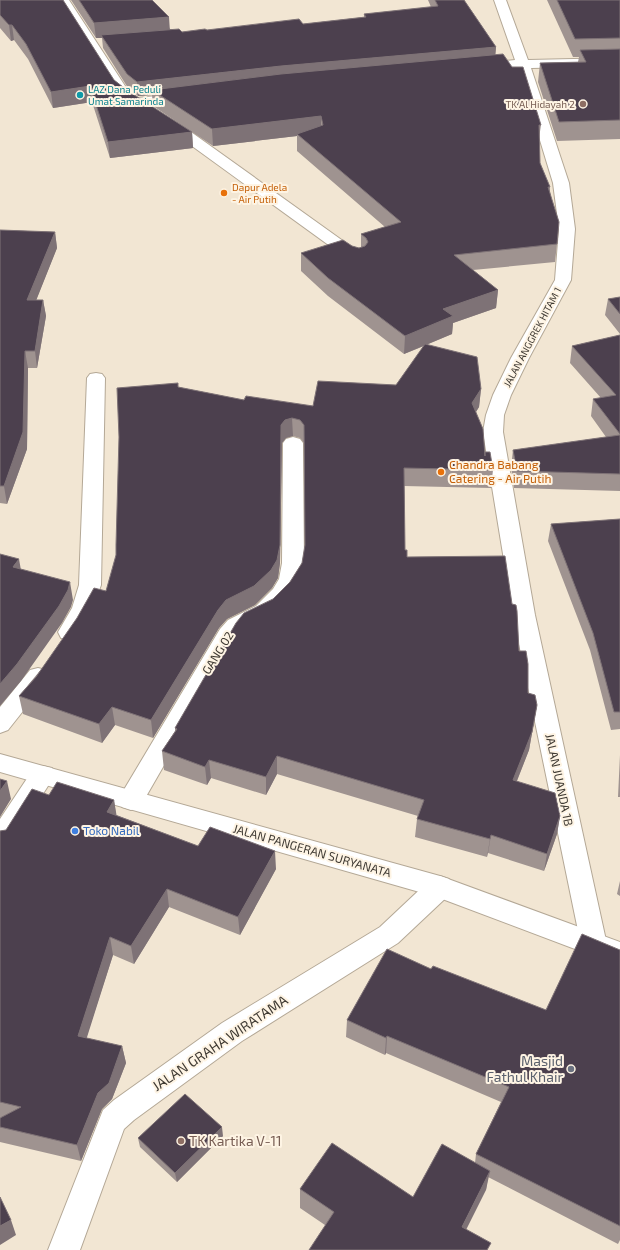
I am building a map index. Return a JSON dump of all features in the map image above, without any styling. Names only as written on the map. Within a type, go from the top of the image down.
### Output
[{"type":"street","points":[[63,0],[122,92],[134,103],[186,135],[358,259]]},
{"type":"street","points":[[500,0],[523,63]]},
{"type":"street","points":[[91,44],[107,43]]},
{"type":"street","points":[[499,65],[523,63],[620,62]]},
{"type":"street","name":"JALAN ANGGREK HITAM 1","points":[[523,63],[561,183],[567,229],[563,280],[520,358],[502,395],[495,415],[493,432],[524,615]]},
{"type":"street","points":[[134,103],[196,96]]},
{"type":"street","points":[[0,724],[30,688],[72,629],[83,608],[90,585],[96,378]]},
{"type":"street","name":"GANG 02","points":[[131,800],[228,635],[236,625],[264,611],[281,594],[290,580],[293,563],[293,443]]},
{"type":"street","name":"JALAN JUANDA 1B","points":[[524,615],[594,944]]},
{"type":"street","name":"JALAN PANGERAN SURYANATA","points":[[0,763],[440,887],[620,954]]},
{"type":"street","points":[[0,840],[43,775]]},
{"type":"street","name":"JALAN GRAHA WIRATAMA","points":[[64,1250],[114,1120],[124,1110],[232,1032],[389,935],[440,887]]},
{"type":"building","points":[[0,0],[63,0],[114,80],[128,91],[192,132],[108,142],[90,86],[51,92],[26,44],[12,25],[9,25],[0,15]]},
{"type":"building","points":[[79,0],[152,0],[169,17],[94,23]]},
{"type":"building","points":[[435,0],[464,0],[496,47],[281,66],[137,82],[127,74],[101,35],[179,29],[182,32],[207,30],[299,19],[303,24],[366,17],[364,14],[438,6]]},
{"type":"building","points":[[557,0],[620,0],[620,38],[575,39]]},
{"type":"building","points":[[620,49],[620,120],[559,122],[540,63],[586,62],[580,50]]},
{"type":"building","points":[[503,54],[512,67],[523,67],[541,125],[539,125],[540,163],[550,187],[548,187],[559,222],[557,244],[454,255],[498,290],[443,309],[453,316],[405,336],[328,278],[301,253],[343,240],[352,246],[359,248],[365,246],[368,242],[361,234],[401,222],[297,134],[323,125],[321,116],[212,129],[152,90],[281,74]]},
{"type":"building","points":[[0,230],[55,232],[27,300],[43,300],[35,351],[25,351],[23,432],[4,486],[0,486]]},
{"type":"building","points":[[620,297],[620,314],[608,299]]},
{"type":"building","points":[[620,335],[620,434],[593,399],[616,395],[572,346]]},
{"type":"building","points":[[425,344],[477,357],[481,389],[472,403],[483,429],[485,456],[485,452],[490,452],[493,470],[404,468],[405,550],[407,550],[407,557],[505,556],[512,604],[516,605],[517,611],[519,651],[526,651],[528,664],[528,693],[535,695],[537,705],[532,732],[513,780],[555,793],[560,816],[547,854],[491,835],[490,839],[417,819],[424,800],[277,756],[266,777],[209,760],[205,767],[162,751],[177,729],[175,728],[236,623],[244,613],[273,599],[290,582],[302,563],[305,545],[304,425],[300,420],[292,418],[285,420],[281,425],[280,545],[277,560],[271,570],[254,586],[226,600],[218,610],[151,720],[112,707],[99,724],[19,696],[36,677],[77,618],[94,588],[106,591],[116,555],[119,437],[117,388],[178,383],[178,387],[244,400],[246,396],[313,406],[318,381],[396,385]]},
{"type":"building","points":[[620,435],[620,474],[517,471],[513,450]]},
{"type":"building","points":[[620,519],[620,712],[614,712],[593,633],[551,524]]},
{"type":"building","points":[[0,554],[19,559],[13,567],[70,582],[68,590],[59,606],[17,664],[0,684]]},
{"type":"building","points":[[0,779],[7,781],[0,791]]},
{"type":"building","points":[[57,782],[114,800],[107,812],[198,846],[210,827],[275,851],[238,917],[167,889],[131,946],[110,937],[78,1036],[122,1046],[109,1083],[98,1093],[77,1145],[0,1127],[0,1118],[21,1107],[0,1102],[0,831],[6,830],[32,789],[49,795]]},
{"type":"building","points":[[582,934],[620,950],[620,1226],[476,1154],[509,1087],[387,1036],[386,1038],[347,1020],[387,949],[431,969],[433,966],[546,1010]]},
{"type":"building","name":"TK Kartika V-11","points":[[185,1094],[222,1127],[175,1173],[138,1138]]},
{"type":"building","points":[[332,1143],[413,1197],[442,1144],[490,1171],[462,1227],[491,1243],[487,1250],[309,1250],[334,1212],[300,1189]]},
{"type":"building","points":[[0,1197],[11,1220],[0,1226]]},
{"type":"place","name":"LAZ Dana Peduli Umat Samarinda","points":[[80,95]]},
{"type":"place","name":"TK Al Hidayah 2","points":[[583,104]]},
{"type":"place","name":"Dapur Adela - Air Putih","points":[[224,193]]},
{"type":"place","name":"Chandra Babang Catering - Air Putih","points":[[441,472]]},
{"type":"place","name":"Toko Nabil","points":[[75,831]]},
{"type":"place","name":"Masjid Fathul Khair","points":[[571,1069]]},
{"type":"place","name":"TK Kartika V-11","points":[[181,1141]]}]
